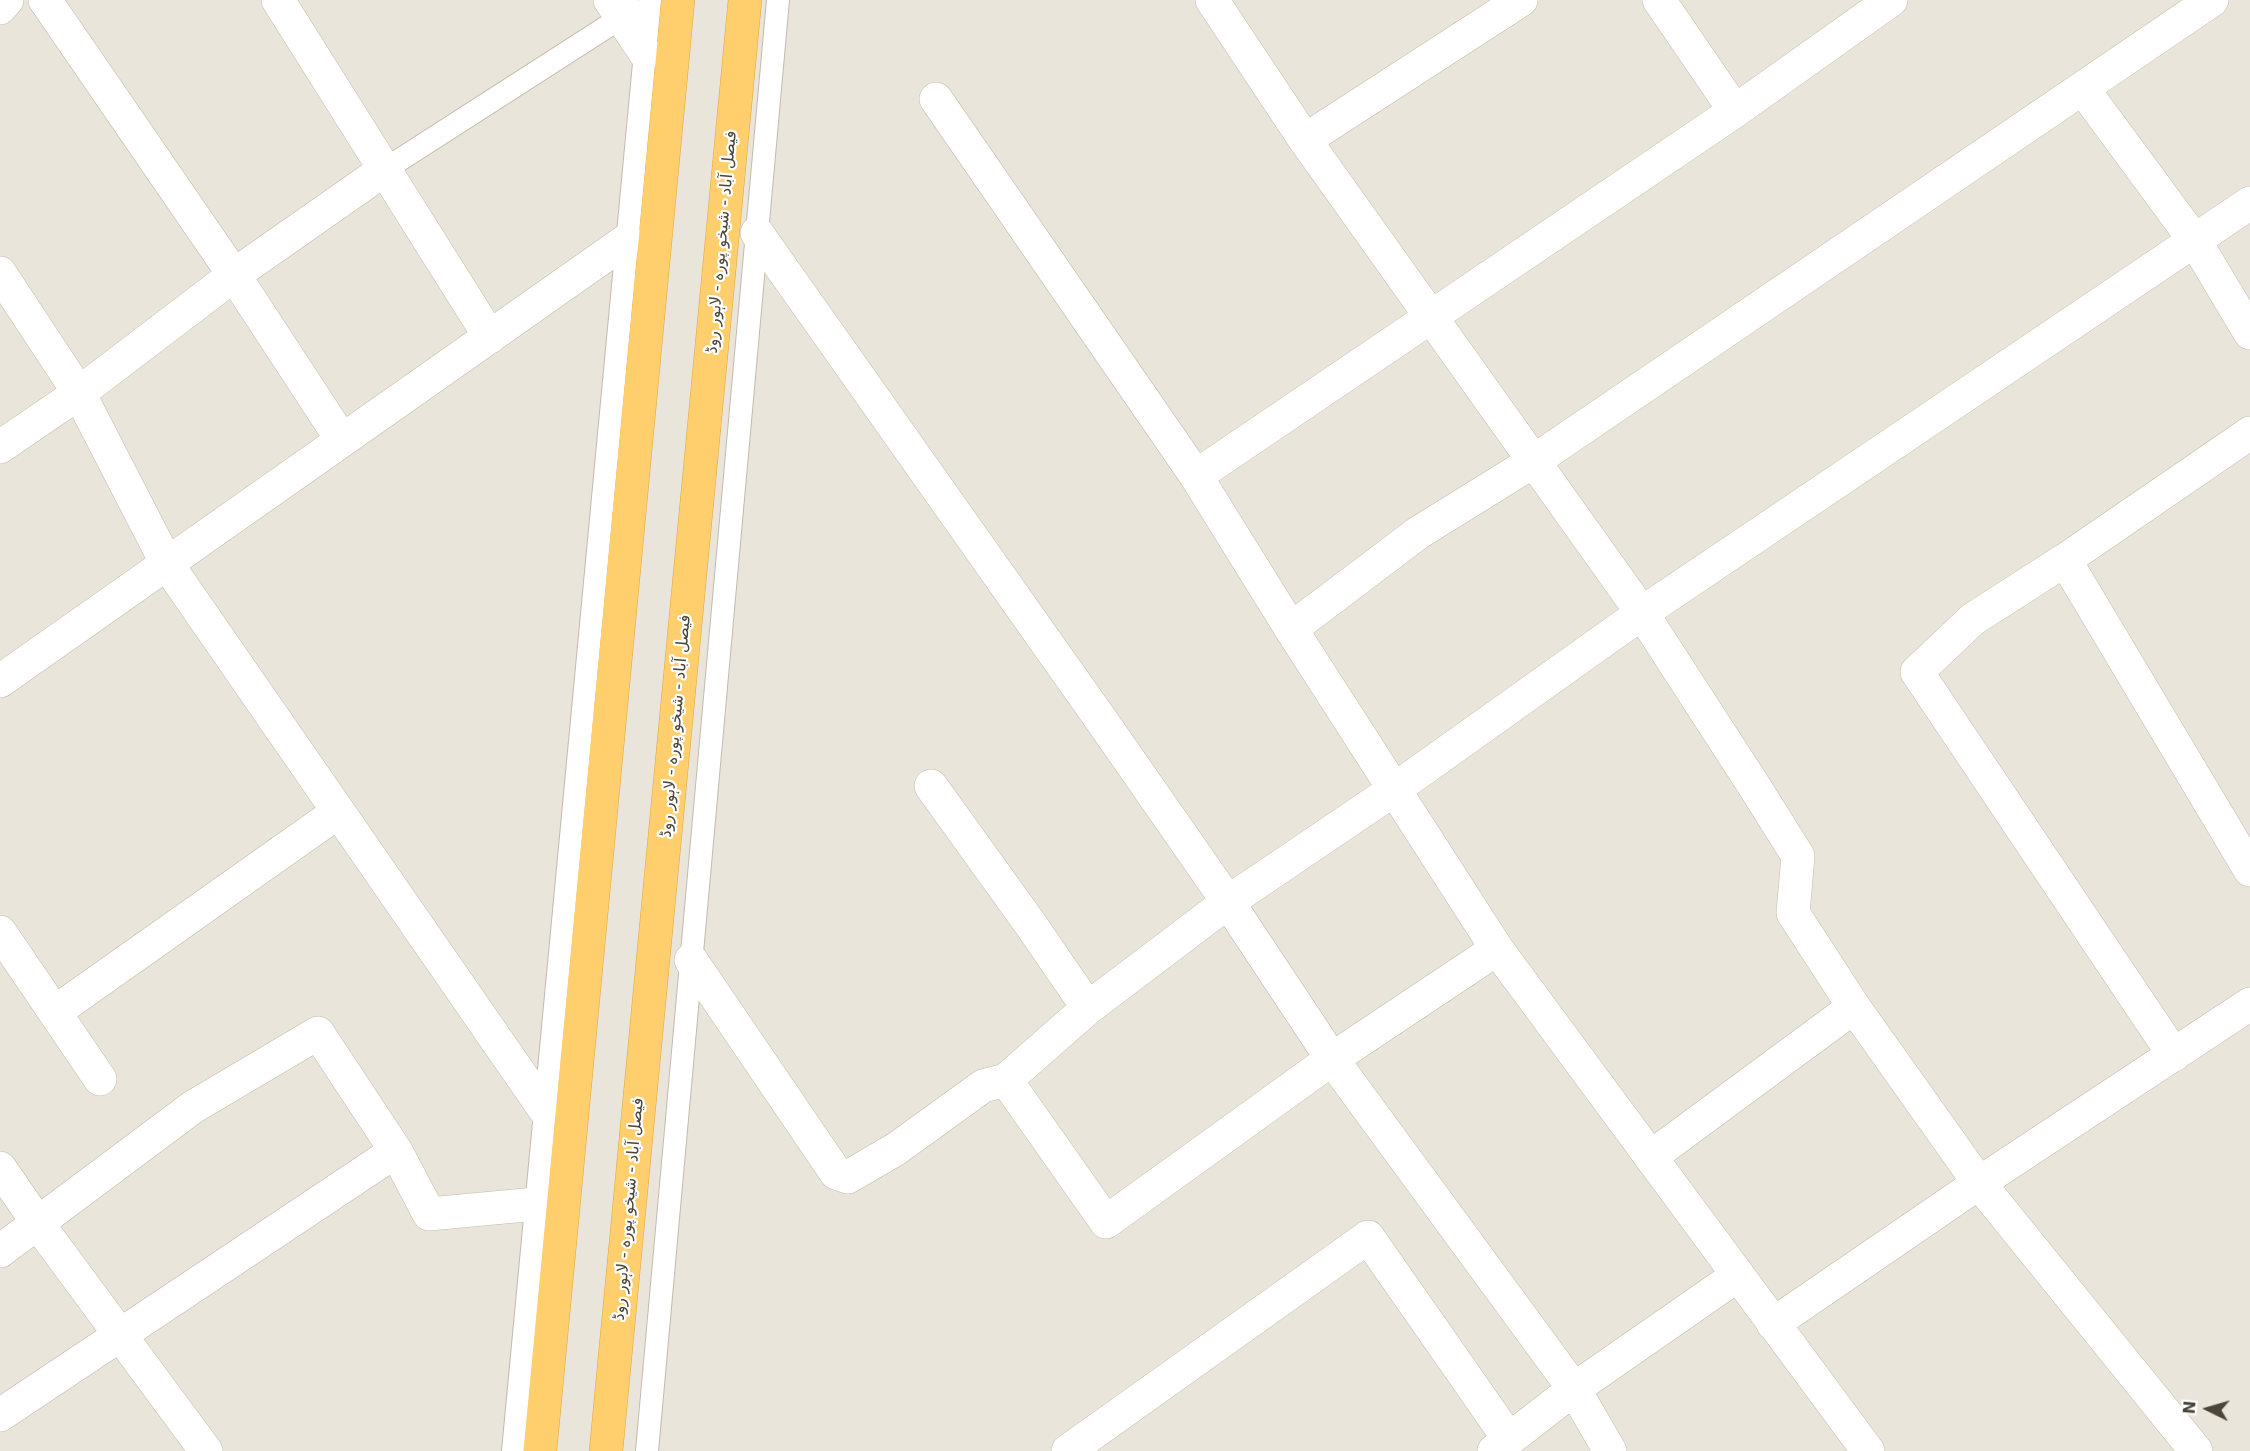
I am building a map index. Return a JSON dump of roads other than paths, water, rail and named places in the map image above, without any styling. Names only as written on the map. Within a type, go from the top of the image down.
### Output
[{"type":"highway","points":[[540,1451],[678,0]]},
{"type":"highway","name":"فیصل آباد - شیخو پورہ - لاہور روڈ","points":[[606,1451],[745,0]]},
{"type":"street","points":[[0,8],[7,0]]},
{"type":"street","points":[[45,0],[234,275],[342,441]]},
{"type":"street","points":[[278,0],[490,337]]},
{"type":"street","points":[[1212,0],[1305,140],[1642,613],[1798,856],[1793,914],[1854,1007],[1979,1183],[2196,1451]]},
{"type":"street","points":[[1305,140],[1521,0]]},
{"type":"street","points":[[1659,0],[1735,111]]},
{"type":"street","points":[[1196,476],[1735,111],[1891,0]]},
{"type":"street","points":[[1291,629],[1418,533],[1534,461],[2212,0]]},
{"type":"street","points":[[616,9],[645,53]]},
{"type":"street","points":[[2083,89],[2195,241],[2250,333]]},
{"type":"street","points":[[936,99],[1196,476],[1291,629],[1497,949],[1868,1451]]},
{"type":"street","points":[[0,447],[79,393],[234,275],[384,170]]},
{"type":"street","points":[[691,960],[836,1173],[848,1177],[896,1149],[982,1086],[1006,1080],[1088,1008],[1228,902],[1395,789],[1642,613],[2250,203]]},
{"type":"street","points":[[757,233],[1228,902],[1332,1059],[1574,1389],[1610,1451]]},
{"type":"street","points":[[0,681],[627,240]]},
{"type":"street","points":[[0,273],[79,393],[167,564],[545,1110]]},
{"type":"street","points":[[2174,1055],[1917,672],[1973,619],[2065,560],[2250,433]]},
{"type":"street","points":[[2065,560],[2250,870]]},
{"type":"street","points":[[931,786],[1088,1008]]},
{"type":"street","points":[[55,1012],[338,812]]},
{"type":"street","points":[[0,932],[100,1079]]},
{"type":"street","points":[[1006,1080],[1106,1222],[1332,1059],[1497,949]]},
{"type":"street","points":[[1773,1324],[1979,1183],[2250,1004]]},
{"type":"street","points":[[1652,1156],[1854,1007]]},
{"type":"street","points":[[0,1251],[193,1107],[318,1033],[396,1151],[429,1214],[536,1204]]},
{"type":"street","points":[[0,1415],[396,1151]]},
{"type":"street","points":[[0,1168],[37,1223],[206,1451]]},
{"type":"street","points":[[1068,1451],[1368,1237],[1502,1445],[1574,1389],[1738,1275]]},
{"type":"lane","points":[[384,170],[616,9],[650,0],[513,1451]]},
{"type":"lane","points":[[647,1451],[778,0]]}]
